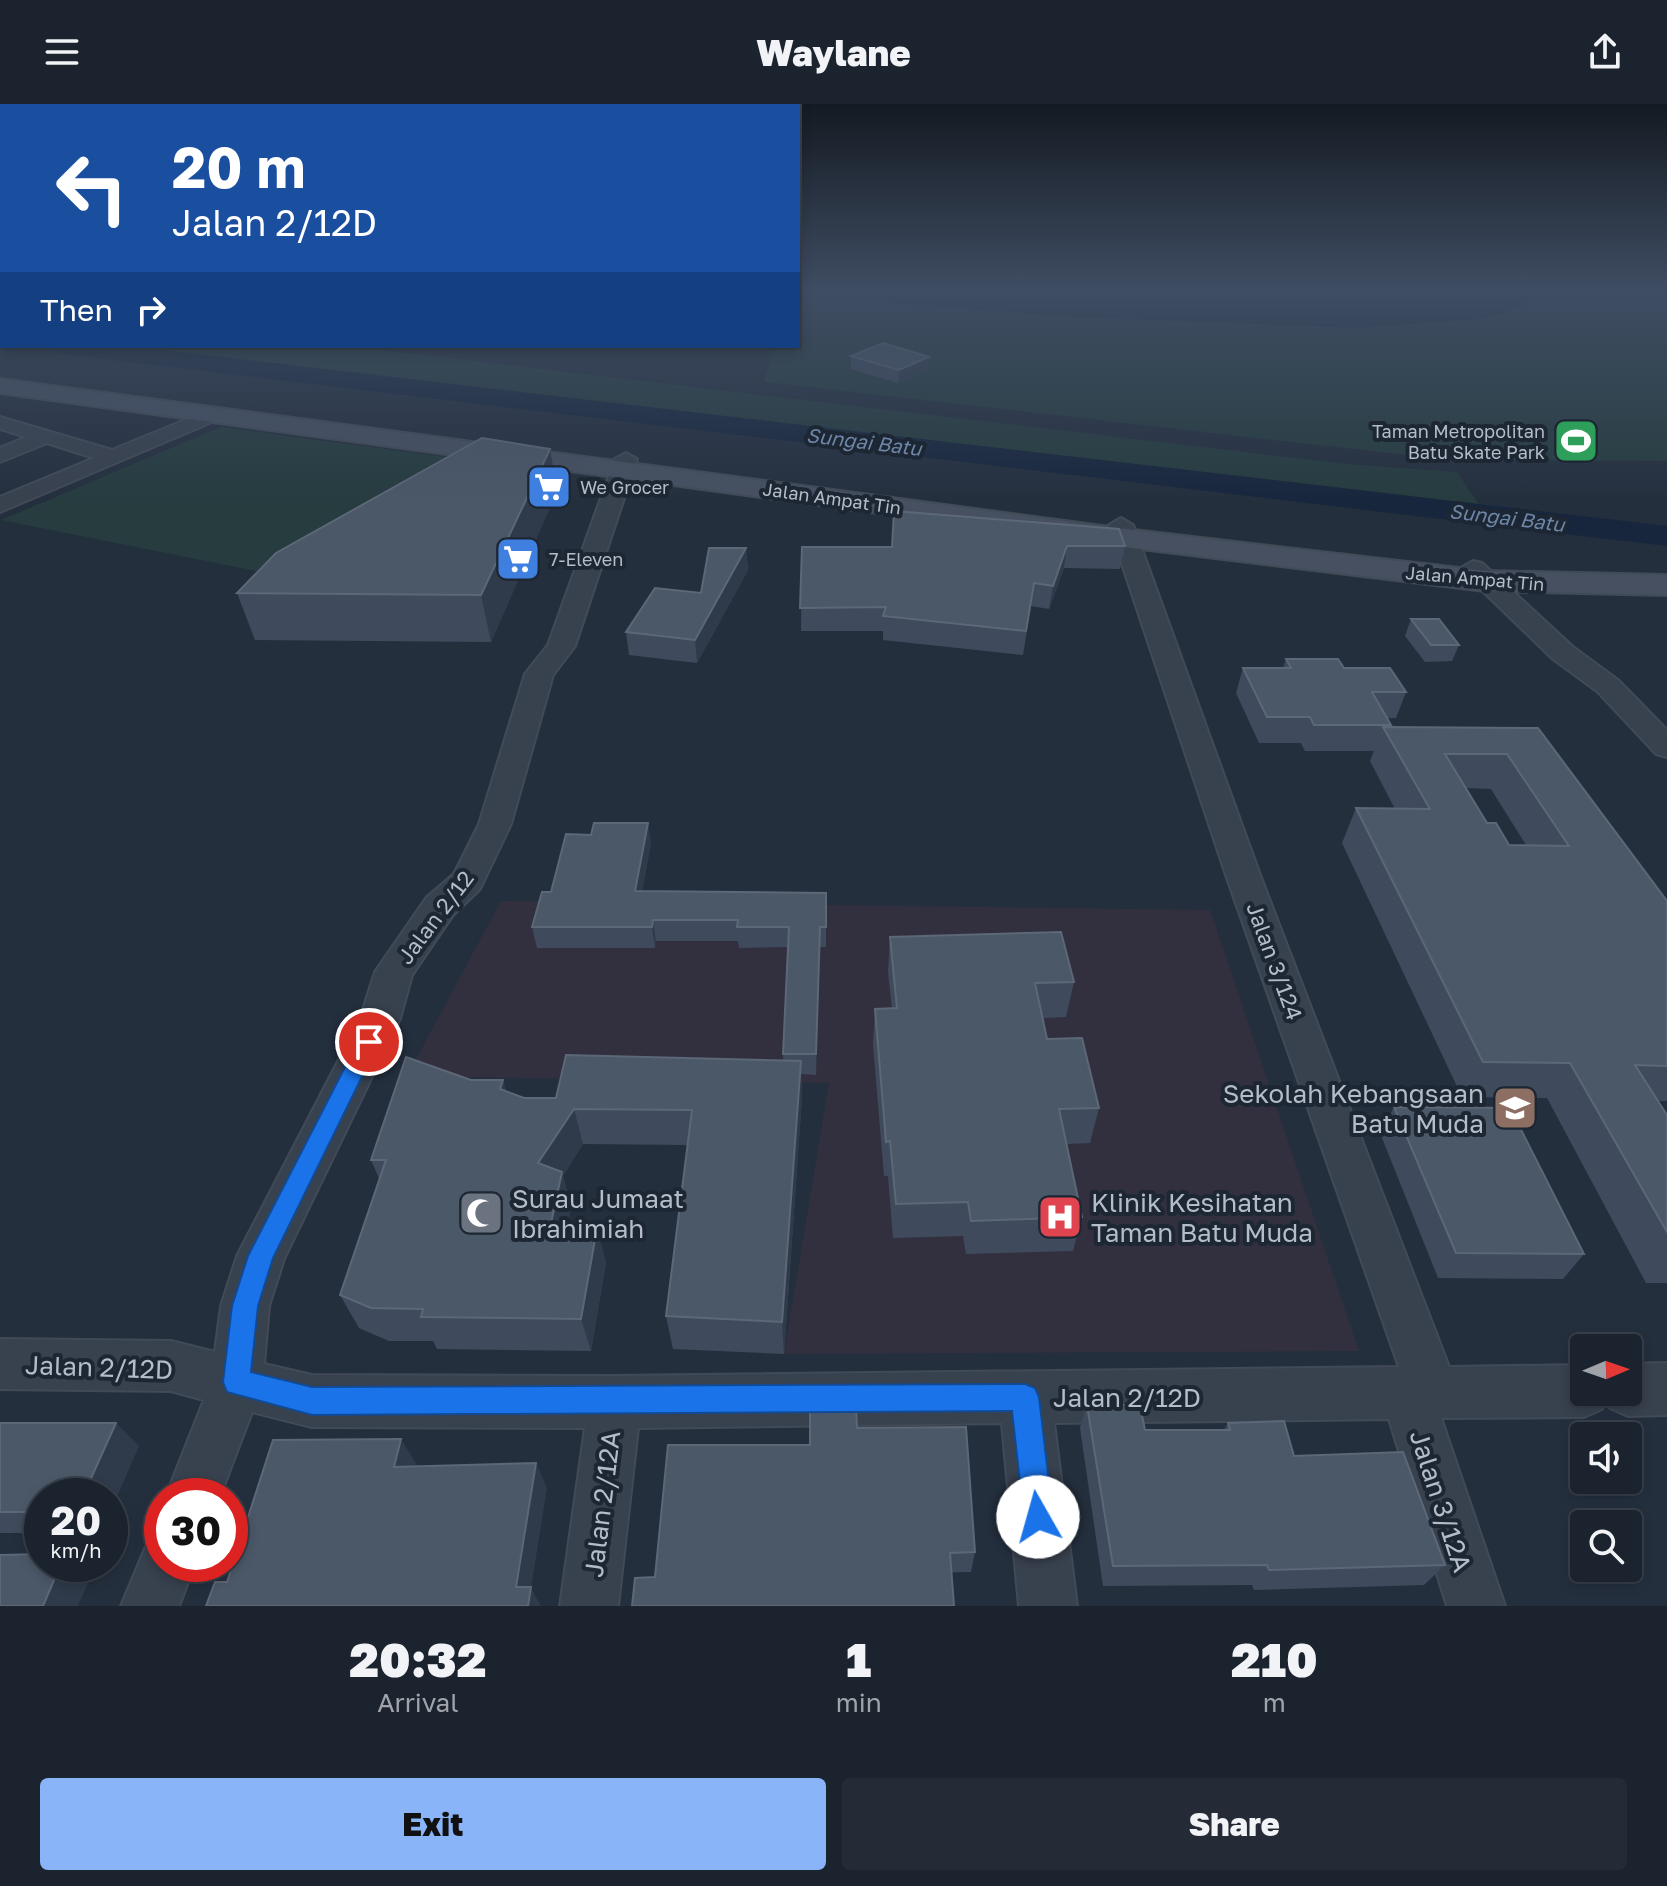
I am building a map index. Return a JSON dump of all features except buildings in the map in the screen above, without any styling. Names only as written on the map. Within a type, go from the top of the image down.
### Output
[{"type":"street","name":"Jalan Ampat Tin","points":[[0,378],[151,396],[1123,532],[1497,576],[1667,585]]},
{"type":"street","name":"Jalan Ampat Tin","points":[[0,386],[212,415],[624,464]]},
{"type":"street","points":[[6,499],[114,457],[212,415],[214,410],[151,396]]},
{"type":"street","points":[[0,423],[114,457]]},
{"type":"street","points":[[0,456],[47,436]]},
{"type":"street","name":"Jalan 2/12","points":[[200,1478],[237,1382],[245,1306],[261,1256],[380,1019],[394,972],[440,906],[468,881],[495,824],[539,674],[561,646],[624,464]]},
{"type":"street","name":"Jalan 3/124","points":[[1123,532],[1243,875],[1412,1395]]},
{"type":"street","name":"Jalan Ampat Tin","points":[[1497,576],[1667,572]]},
{"type":"street","points":[[1497,576],[1586,652],[1608,686]]},
{"type":"street","points":[[1497,576],[1563,653],[1608,686],[1667,748]]},
{"type":"street","name":"Jalan 2/12D","points":[[0,1364],[171,1366],[312,1401],[615,1402],[1570,1391]]},
{"type":"street","points":[[1642,1390],[1667,1389]]},
{"type":"street","name":"Jalan 3/12A","points":[[1412,1395],[1476,1606]]},
{"type":"street","points":[[1025,1397],[1048,1606]]},
{"type":"street","name":"Jalan 2/12A","points":[[589,1606],[615,1402]]},
{"type":"street","points":[[150,1606],[160,1582]]},
{"type":"shaded area","name":"Klinik Kesihatan Taman Batu Muda","points":[[501,901],[1210,910],[1359,1351],[784,1354],[829,1083],[407,1076]]},
{"type":"green space","points":[[249,362],[483,362],[1347,464],[1457,472],[1484,512]]},
{"type":"green space","points":[[770,362],[1667,362],[1667,461],[1451,460],[764,382]]},
{"type":"green space","points":[[221,427],[483,462],[276,575],[1,520]]},
{"type":"waterway","name":"Sungai Batu","points":[[197,362],[1667,536]]},
{"type":"place","name":"Taman Metropolitan Batu Skate Park","points":[[1576,441]]},
{"type":"place","name":"We Grocer","points":[[549,487]]},
{"type":"place","name":"7-Eleven","points":[[518,559]]},
{"type":"place","name":"Sekolah Kebangsaan Batu Muda","points":[[1515,1108]]},
{"type":"place","name":"Surau Jumaat Ibrahimiah","points":[[481,1213]]},
{"type":"place","name":"Klinik Kesihatan Taman Batu Muda","points":[[1060,1217]]},
{"type":"route","points":[[369,1042],[297,1179],[261,1256],[245,1306],[237,1382],[312,1401],[615,1402],[1025,1397],[1038,1517]]}]
